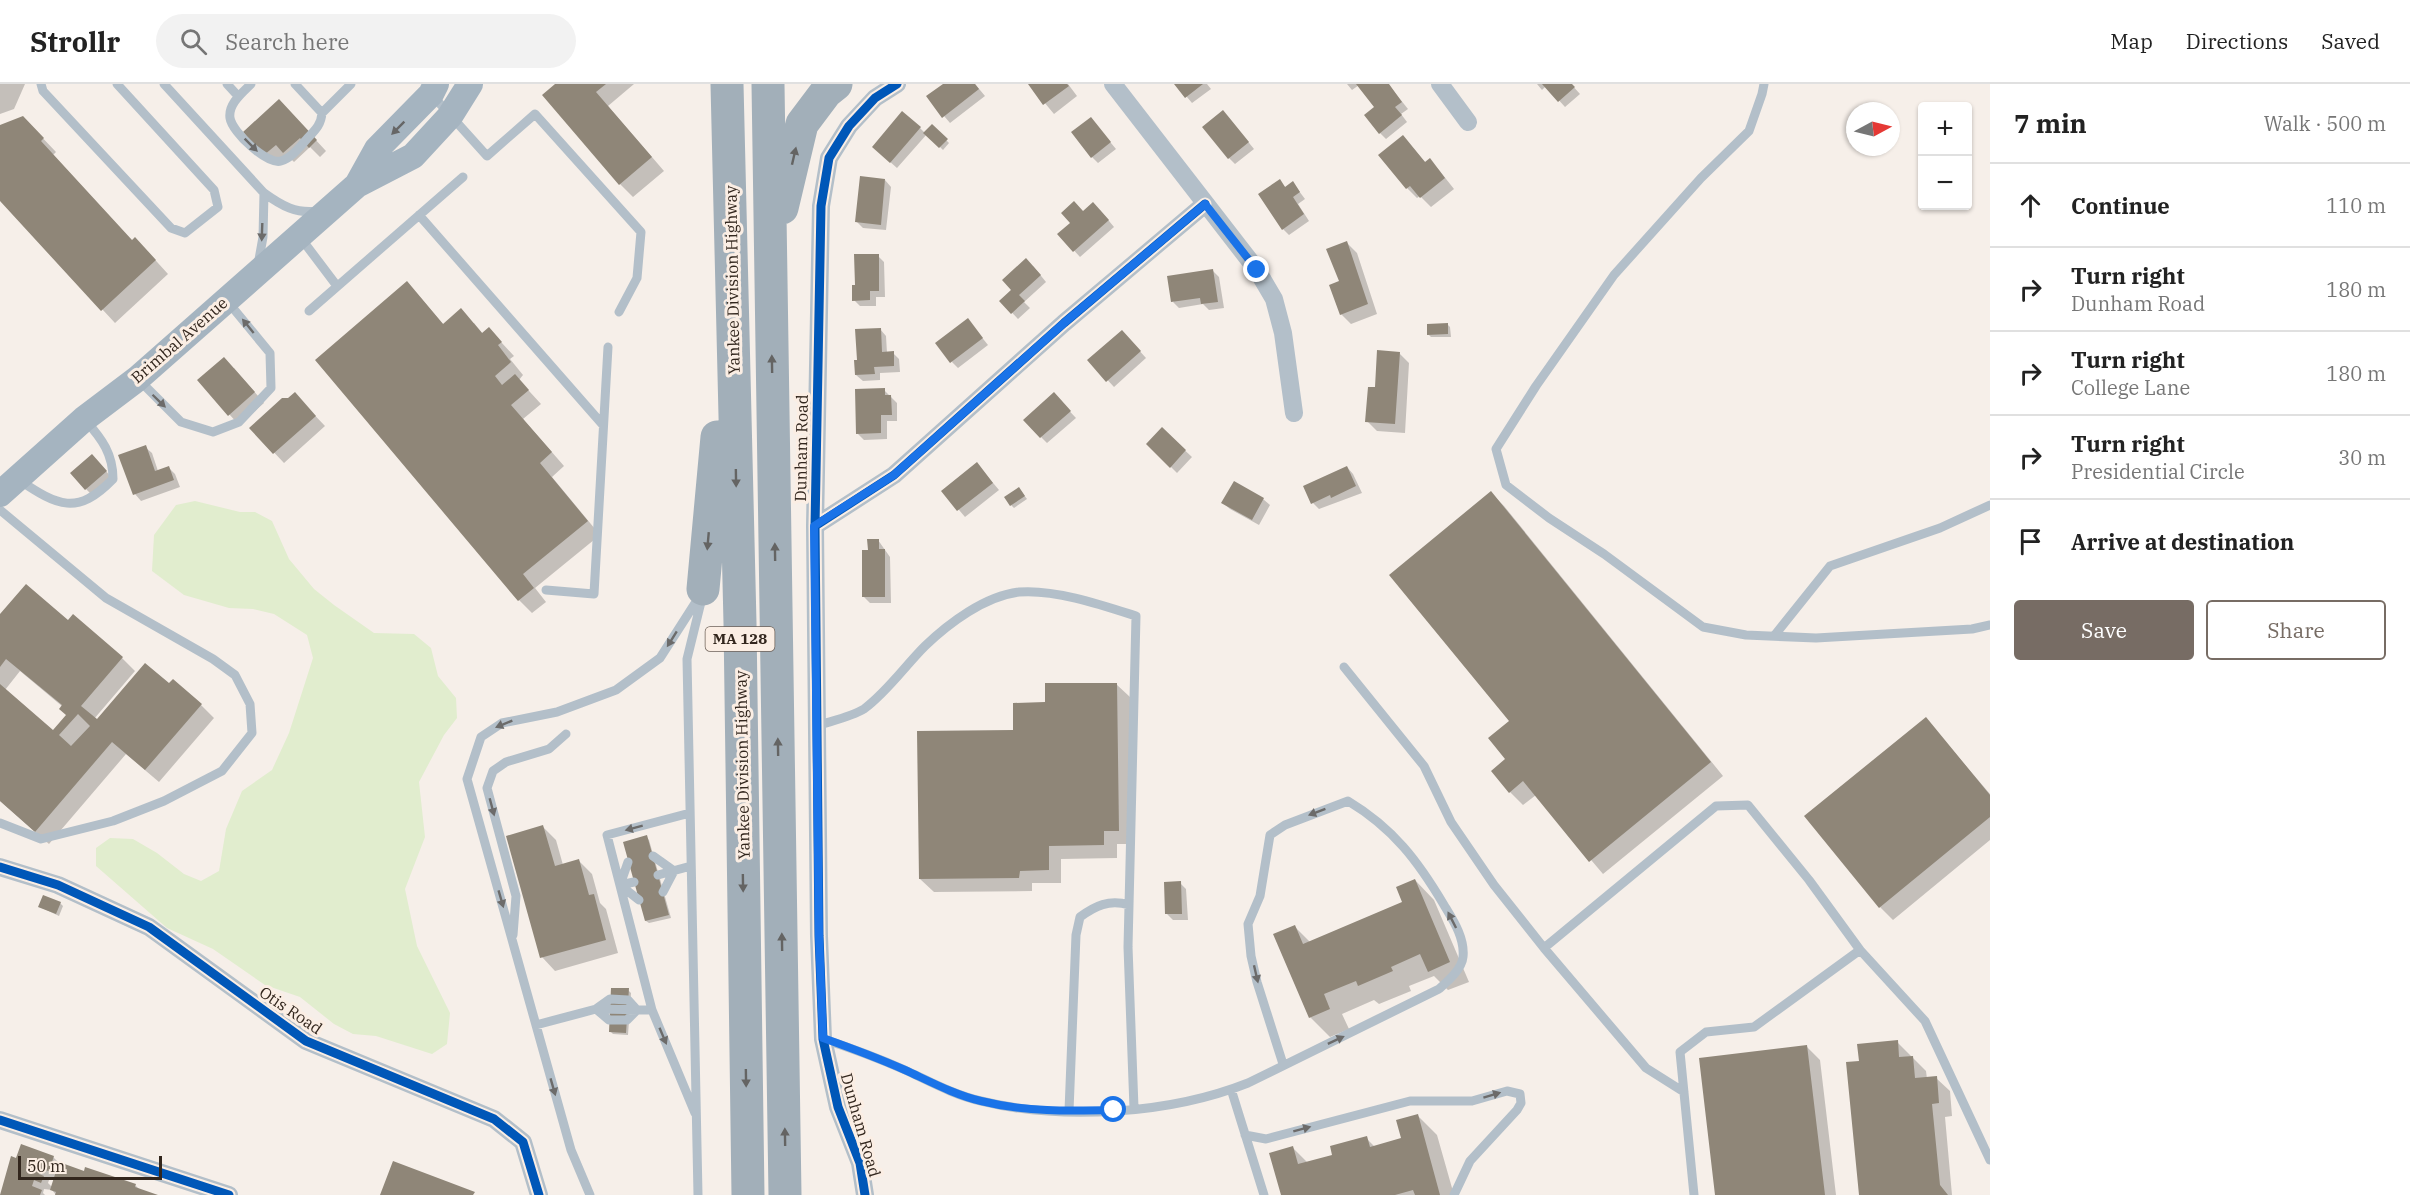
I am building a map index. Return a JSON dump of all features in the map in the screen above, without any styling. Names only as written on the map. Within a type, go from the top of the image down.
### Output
[{"type":"highway","points":[[703,590],[717,438],[727,84]]},
{"type":"highway","name":"Yankee Division Highway","points":[[727,84],[740,647],[748,1195]]},
{"type":"highway","name":"MA 128","points":[[768,84],[785,1195]]},
{"type":"highway","points":[[771,253],[802,124],[826,92],[836,84]]},
{"type":"main road","points":[[357,185],[413,156],[450,116],[470,84]]},
{"type":"main road","points":[[357,185],[377,149],[434,89]]},
{"type":"main road","name":"Brimbal Avenue","points":[[9,486],[84,419],[137,379],[357,185]]},
{"type":"street","name":"Dunham Road","points":[[865,1195],[860,1162],[838,1107],[823,1038],[819,936],[814,526],[821,206],[829,158],[849,126],[875,98],[897,84]]},
{"type":"street","points":[[1113,84],[1257,270],[1274,299],[1283,333],[1294,413]]},
{"type":"street","points":[[1440,84],[1468,122]]},
{"type":"street","points":[[814,526],[894,475],[1064,323],[1205,204]]},
{"type":"street","name":"Otis Road","points":[[0,867],[58,885],[149,927],[306,1041],[494,1119],[523,1142],[539,1195]]},
{"type":"street","points":[[0,1121],[230,1195]]},
{"type":"lane","points":[[42,84],[43,91],[171,228],[185,233],[218,207],[214,190],[117,84]]},
{"type":"lane","points":[[164,84],[264,193],[284,207],[302,213],[327,211]]},
{"type":"lane","points":[[227,84],[238,96]]},
{"type":"lane","points":[[252,84],[238,96],[231,109],[230,119],[233,127],[263,157],[272,161],[281,161],[290,157],[321,124],[322,113],[351,84]]},
{"type":"lane","points":[[295,84],[322,113]]},
{"type":"lane","points":[[1764,84],[1749,131],[1701,178],[1614,276],[1536,386],[1496,449],[1506,485],[1548,518],[1604,554],[1703,627],[1746,635],[1816,638],[1972,629],[1990,625]]},
{"type":"lane","points":[[434,89],[450,116],[488,156],[535,114],[641,232],[637,278],[619,312]]},
{"type":"lane","points":[[309,311],[463,177]]},
{"type":"lane","points":[[258,271],[263,237],[264,193]]},
{"type":"lane","points":[[419,215],[603,425]]},
{"type":"lane","points":[[299,235],[337,286]]},
{"type":"lane","points":[[137,379],[182,422],[213,432],[239,422],[271,388],[270,353],[226,300]]},
{"type":"lane","points":[[546,590],[594,594],[608,347]]},
{"type":"lane","points":[[9,486],[49,500],[79,503],[98,494],[113,479],[113,462],[103,440],[84,419]]},
{"type":"lane","points":[[1774,636],[1830,566],[1940,528],[1990,505]]},
{"type":"lane","points":[[0,510],[106,598],[213,659],[235,675],[250,704],[252,733],[222,771],[164,801],[113,821],[41,839],[0,824]]},
{"type":"lane","points":[[698,1195],[687,658],[703,590]]},
{"type":"lane","points":[[590,1195],[571,1150],[467,778],[481,737],[502,723],[557,712],[616,690],[660,658],[703,590]]},
{"type":"lane","points":[[816,726],[862,710],[896,680],[925,646],[955,621],[993,598],[1020,592],[1052,595],[1097,604],[1136,616],[1128,947],[1134,1108]]},
{"type":"lane","points":[[1344,667],[1424,766],[1451,822],[1494,885],[1544,948],[1646,1068],[1684,1092]]},
{"type":"lane","points":[[513,941],[516,896],[487,788],[493,771],[506,762],[549,748],[566,734]]},
{"type":"lane","points":[[823,1038],[865,1053],[948,1090],[980,1101],[1022,1108],[1069,1111],[1170,1105],[1231,1089],[1383,1018],[1439,989],[1451,978],[1463,959],[1463,943],[1453,920],[1422,868],[1376,820],[1348,801],[1285,825],[1270,835],[1260,896],[1248,924],[1251,956],[1257,982],[1283,1064]]},
{"type":"lane","points":[[1544,948],[1716,806],[1748,805],[1809,880],[1860,950],[1925,1021],[1990,1160]]},
{"type":"lane","points":[[690,813],[607,835],[652,1010],[696,1117]]},
{"type":"lane","points":[[653,856],[674,871]]},
{"type":"lane","points":[[620,885],[628,862]]},
{"type":"lane","points":[[658,875],[692,866]]},
{"type":"lane","points":[[663,892],[674,871]]},
{"type":"lane","points":[[620,885],[634,882]]},
{"type":"lane","points":[[620,885],[639,900]]},
{"type":"lane","points":[[1069,1111],[1076,935],[1080,917],[1104,903],[1119,902],[1129,905]]},
{"type":"lane","points":[[1694,1195],[1680,1052],[1706,1032],[1754,1027],[1860,950]]},
{"type":"lane","points":[[536,1025],[596,1009],[610,999],[628,1000],[637,1010]]},
{"type":"lane","points":[[596,1009],[609,1020],[627,1020],[637,1010],[652,1010]]},
{"type":"lane","points":[[1231,1089],[1264,1195]]},
{"type":"lane","points":[[1245,1135],[1266,1139],[1410,1101],[1472,1101],[1507,1091],[1520,1094],[1521,1103],[1517,1110],[1470,1161],[1454,1195]]},
{"type":"green space","points":[[195,501],[240,512],[255,512],[272,521],[289,559],[314,589],[374,633],[414,634],[431,648],[438,676],[456,698],[457,718],[444,735],[419,782],[425,837],[405,889],[417,946],[450,1013],[447,1044],[432,1054],[376,1036],[353,1034],[334,1024],[300,997],[265,985],[213,949],[167,928],[96,866],[96,848],[110,838],[133,839],[157,853],[184,874],[201,881],[219,871],[226,829],[242,791],[272,770],[289,733],[313,658],[307,635],[274,614],[253,609],[229,608],[184,595],[152,571],[154,535],[176,505]]},
{"type":"building","points":[[555,84],[606,84],[596,92],[652,157],[619,185],[542,95]]},
{"type":"building","points":[[943,84],[975,84],[979,89],[942,118],[926,96]]},
{"type":"building","points":[[1028,84],[1067,84],[1069,86],[1043,105]]},
{"type":"building","points":[[1174,84],[1203,84],[1185,98]]},
{"type":"building","points":[[1356,84],[1389,84],[1402,102],[1395,107],[1402,115],[1379,134],[1364,115],[1374,107]]},
{"type":"building","points":[[1542,84],[1572,84],[1575,87],[1558,102]]},
{"type":"building","points":[[279,99],[317,140],[309,148],[300,138],[283,153],[276,145],[264,155],[243,132]]},
{"type":"building","points":[[1223,110],[1249,142],[1228,159],[1202,127]]},
{"type":"building","points":[[902,111],[921,127],[890,163],[872,147]]},
{"type":"building","points":[[23,116],[44,138],[41,141],[132,240],[135,237],[156,260],[101,311],[0,201],[0,125]]},
{"type":"building","points":[[1091,117],[1111,142],[1091,158],[1071,132]]},
{"type":"building","points":[[932,124],[948,139],[939,148],[923,133]]},
{"type":"building","points":[[1403,135],[1425,162],[1430,158],[1445,178],[1420,198],[1410,186],[1406,189],[1378,155]]},
{"type":"building","points":[[860,176],[885,179],[881,225],[855,222]]},
{"type":"building","points":[[1280,179],[1285,187],[1293,181],[1300,192],[1293,197],[1304,214],[1282,230],[1258,194]]},
{"type":"building","points":[[1074,201],[1083,211],[1093,202],[1109,220],[1073,252],[1057,234],[1070,223],[1061,213]]},
{"type":"building","points":[[1347,241],[1368,304],[1340,315],[1329,285],[1339,281],[1326,249]]},
{"type":"building","points":[[854,254],[879,254],[879,291],[870,291],[870,300],[852,301],[852,285],[855,285]]},
{"type":"building","points":[[1026,258],[1041,275],[1019,295],[1025,301],[1011,314],[999,301],[1011,290],[1002,280]]},
{"type":"building","points":[[1213,269],[1218,302],[1201,304],[1200,298],[1171,302],[1167,276]]},
{"type":"building","points":[[407,281],[443,324],[461,308],[482,333],[489,327],[502,342],[498,345],[511,362],[495,376],[502,385],[515,374],[529,390],[511,405],[552,452],[540,463],[588,521],[523,574],[534,588],[518,601],[315,360]]},
{"type":"building","points":[[968,318],[983,338],[950,363],[935,343]]},
{"type":"building","points":[[1448,323],[1448,334],[1427,335],[1427,324]]},
{"type":"building","points":[[881,328],[882,352],[894,351],[894,366],[874,367],[875,374],[855,375],[854,360],[857,360],[855,329]]},
{"type":"building","points":[[1122,330],[1141,351],[1106,382],[1087,360]]},
{"type":"building","points":[[1377,350],[1400,352],[1395,424],[1365,422],[1368,387],[1375,387]]},
{"type":"building","points":[[224,357],[255,392],[228,416],[197,380]]},
{"type":"building","points":[[885,388],[885,395],[891,395],[892,415],[881,415],[881,433],[856,434],[855,389]]},
{"type":"building","points":[[295,392],[316,416],[273,454],[249,428],[282,398],[288,398]]},
{"type":"building","points":[[1054,392],[1071,411],[1040,438],[1023,420]]},
{"type":"building","points":[[1162,427],[1186,450],[1170,468],[1146,444]]},
{"type":"building","points":[[146,445],[155,471],[169,466],[174,480],[133,495],[118,455]]},
{"type":"building","points":[[92,454],[107,471],[85,490],[70,473]]},
{"type":"building","points":[[977,462],[993,483],[957,511],[941,491]]},
{"type":"building","points":[[1347,466],[1356,486],[1331,498],[1330,495],[1311,504],[1303,486]]},
{"type":"building","points":[[1234,481],[1264,498],[1252,520],[1221,503]]},
{"type":"building","points":[[1019,487],[1025,496],[1010,506],[1004,497]]},
{"type":"building","points":[[1491,491],[1711,762],[1589,862],[1523,781],[1509,793],[1491,771],[1505,759],[1488,738],[1509,721],[1389,575]]},
{"type":"building","points":[[867,539],[879,539],[879,549],[885,549],[885,597],[862,597],[862,550],[868,550]]},
{"type":"building","points":[[26,584],[68,620],[73,614],[123,657],[81,706],[97,719],[145,663],[169,683],[173,679],[202,704],[145,770],[112,742],[35,832],[0,801],[0,684],[53,730],[66,715],[59,709],[62,705],[6,659],[0,667],[0,614]],"holes":[[[78,714],[90,726],[71,746],[59,735]]]},
{"type":"building","points":[[1045,683],[1117,683],[1119,831],[1104,831],[1104,845],[1049,846],[1049,870],[1020,871],[1019,878],[919,879],[917,731],[1013,730],[1013,703],[1045,702]]},
{"type":"building","points":[[1926,717],[1990,795],[1990,817],[1879,908],[1804,816]]},
{"type":"building","points":[[543,825],[555,866],[579,859],[589,895],[594,894],[606,940],[540,958],[506,836]]},
{"type":"building","points":[[647,835],[669,915],[645,921],[623,842]]},
{"type":"building","points":[[1415,879],[1450,962],[1428,972],[1420,954],[1391,967],[1393,971],[1358,986],[1356,981],[1324,994],[1330,1009],[1309,1018],[1273,934],[1295,925],[1303,944],[1402,902],[1396,887]]},
{"type":"building","points":[[1181,881],[1182,914],[1165,914],[1164,882]]},
{"type":"building","points":[[43,895],[61,902],[56,914],[38,907]]},
{"type":"building","points":[[611,988],[629,988],[626,1033],[609,1032]]},
{"type":"building","points":[[1898,1040],[1899,1057],[1913,1056],[1915,1078],[1937,1076],[1939,1103],[1932,1104],[1940,1185],[1948,1195],[1859,1195],[1846,1062],[1859,1061],[1857,1044]]},
{"type":"building","points":[[1807,1045],[1825,1195],[1715,1195],[1699,1058]]},
{"type":"building","points":[[1418,1114],[1440,1195],[1415,1195],[1413,1190],[1395,1195],[1281,1195],[1269,1153],[1293,1146],[1298,1164],[1332,1155],[1330,1146],[1367,1136],[1370,1147],[1401,1138],[1396,1120]]},
{"type":"building","points":[[21,1144],[54,1156],[49,1171],[40,1169],[39,1174],[44,1176],[41,1183],[34,1180],[32,1186],[42,1190],[40,1195],[0,1195],[11,1156],[16,1158]]},
{"type":"building","points":[[393,1161],[475,1192],[473,1195],[380,1195]]},
{"type":"building","points":[[59,1162],[84,1171],[85,1167],[136,1184],[135,1187],[158,1195],[55,1195],[56,1192],[50,1190]]},
{"type":"cycle path","points":[[865,1195],[860,1163],[838,1107],[823,1039],[819,936],[815,526],[821,206],[829,158],[849,126],[875,98],[897,84]]},
{"type":"cycle path","points":[[815,526],[894,475],[1064,323],[1205,204]]},
{"type":"cycle path","points":[[0,867],[58,885],[149,927],[306,1041],[494,1119],[523,1142],[539,1195]]},
{"type":"cycle path","points":[[0,1120],[229,1195]]},
{"type":"route","points":[[1114,1110],[1058,1111],[980,1101],[823,1038],[819,936],[814,526],[894,475],[1064,323],[1205,204],[1257,270]]}]
